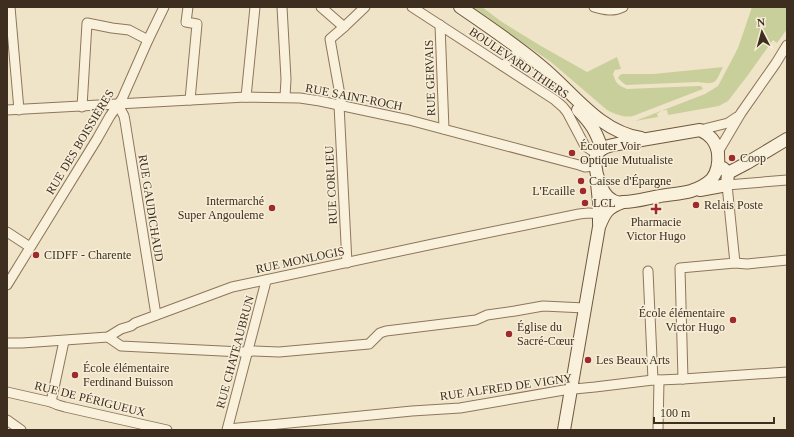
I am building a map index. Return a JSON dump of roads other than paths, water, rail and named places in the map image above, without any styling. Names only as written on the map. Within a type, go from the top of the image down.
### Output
[{"type":"main road","points":[[450,7],[497,38],[552,82],[585,117],[595,130],[598,136],[599,151]]},
{"type":"main road","points":[[460,7],[526,53],[555,77],[569,93],[607,125],[625,134],[648,139]]},
{"type":"main road","points":[[564,430],[602,213],[599,202],[595,158],[599,151],[608,146],[700,130],[707,133],[716,145],[718,158],[716,172],[705,184],[690,191]]},
{"type":"main road","points":[[728,172],[747,163],[787,139]]},
{"type":"main road","points":[[602,213],[623,202],[727,185],[728,172],[718,158]]},
{"type":"main road","points":[[595,166],[601,189],[604,194],[612,200],[623,202]]},
{"type":"street","points":[[10,7],[19,110]]},
{"type":"street","name":"RUE DES BOISSIÈRES","points":[[7,285],[110,116],[122,99],[164,7]]},
{"type":"street","points":[[188,7],[186,22],[197,24],[190,100]]},
{"type":"street","points":[[246,97],[255,7]]},
{"type":"street","points":[[282,7],[286,79],[285,97]]},
{"type":"street","points":[[321,7],[344,27],[365,7]]},
{"type":"street","name":"BOULEVARD THIERS","points":[[412,7],[555,100],[564,107],[585,146],[599,151]]},
{"type":"street","points":[[594,7],[606,10],[618,10],[623,7]]},
{"type":"street","points":[[82,107],[87,23],[129,30],[148,40]]},
{"type":"street","name":"RUE GERVAIS","points":[[440,25],[444,129]]},
{"type":"street","name":"RUE CORLIEU","points":[[344,27],[330,39],[340,105],[347,263]]},
{"type":"street","points":[[718,158],[741,113],[776,63],[787,44]]},
{"type":"street","points":[[503,66],[517,53]]},
{"type":"street","points":[[776,63],[787,53]]},
{"type":"street","name":"RUE SAINT-ROCH","points":[[7,110],[246,97],[300,98],[340,105],[444,129],[532,154],[585,167],[595,166]]},
{"type":"street","name":"RUE GAUDICHAUD","points":[[118,105],[125,121],[156,315]]},
{"type":"street","points":[[700,130],[728,123],[741,113]]},
{"type":"street","points":[[735,263],[727,185],[787,180]]},
{"type":"street","name":"RUE MONLOGIS","points":[[7,343],[108,338],[121,329],[135,323],[232,288],[579,214],[602,213]]},
{"type":"street","points":[[7,232],[30,247]]},
{"type":"street","points":[[683,379],[680,268],[787,260]]},
{"type":"street","points":[[648,271],[658,430]]},
{"type":"street","name":"RUE CHATEAUBRUN","points":[[228,430],[266,280]]},
{"type":"street","points":[[108,338],[121,346],[279,352],[369,344],[380,333],[386,331],[476,320],[488,315],[543,306],[585,308]]},
{"type":"street","points":[[51,402],[64,341]]},
{"type":"street","name":"RUE ALFRED DE VIGNY","points":[[228,430],[460,408],[571,389],[656,380],[787,372]]},
{"type":"street","name":"RUE DE PÉRIGUEUX","points":[[9,395],[51,402],[65,407],[167,430]]},
{"type":"street","points":[[7,420],[21,430]]},
{"type":"place","name":"Écouter Voir Optique Mutualiste","points":[[572,153]]},
{"type":"place","name":"Coop","points":[[732,158]]},
{"type":"place","name":"Caisse d'Épargne","points":[[581,181]]},
{"type":"place","name":"L'Ecaille","points":[[583,191]]},
{"type":"place","name":"LCL","points":[[585,203]]},
{"type":"place","name":"Relais Poste","points":[[696,205]]},
{"type":"place","name":"Intermarché Super Angouleme","points":[[272,208]]},
{"type":"place","name":"Pharmacie Victor Hugo","points":[[656,209]]},
{"type":"place","name":"CIDFF - Charente","points":[[36,255]]},
{"type":"place","name":"École élémentaire Victor Hugo","points":[[733,320]]},
{"type":"place","name":"Église du Sacré-Cœur","points":[[509,334]]},
{"type":"place","name":"Les Beaux Arts","points":[[588,360]]},
{"type":"place","name":"École élémentaire Ferdinand Buisson","points":[[75,375]]}]
